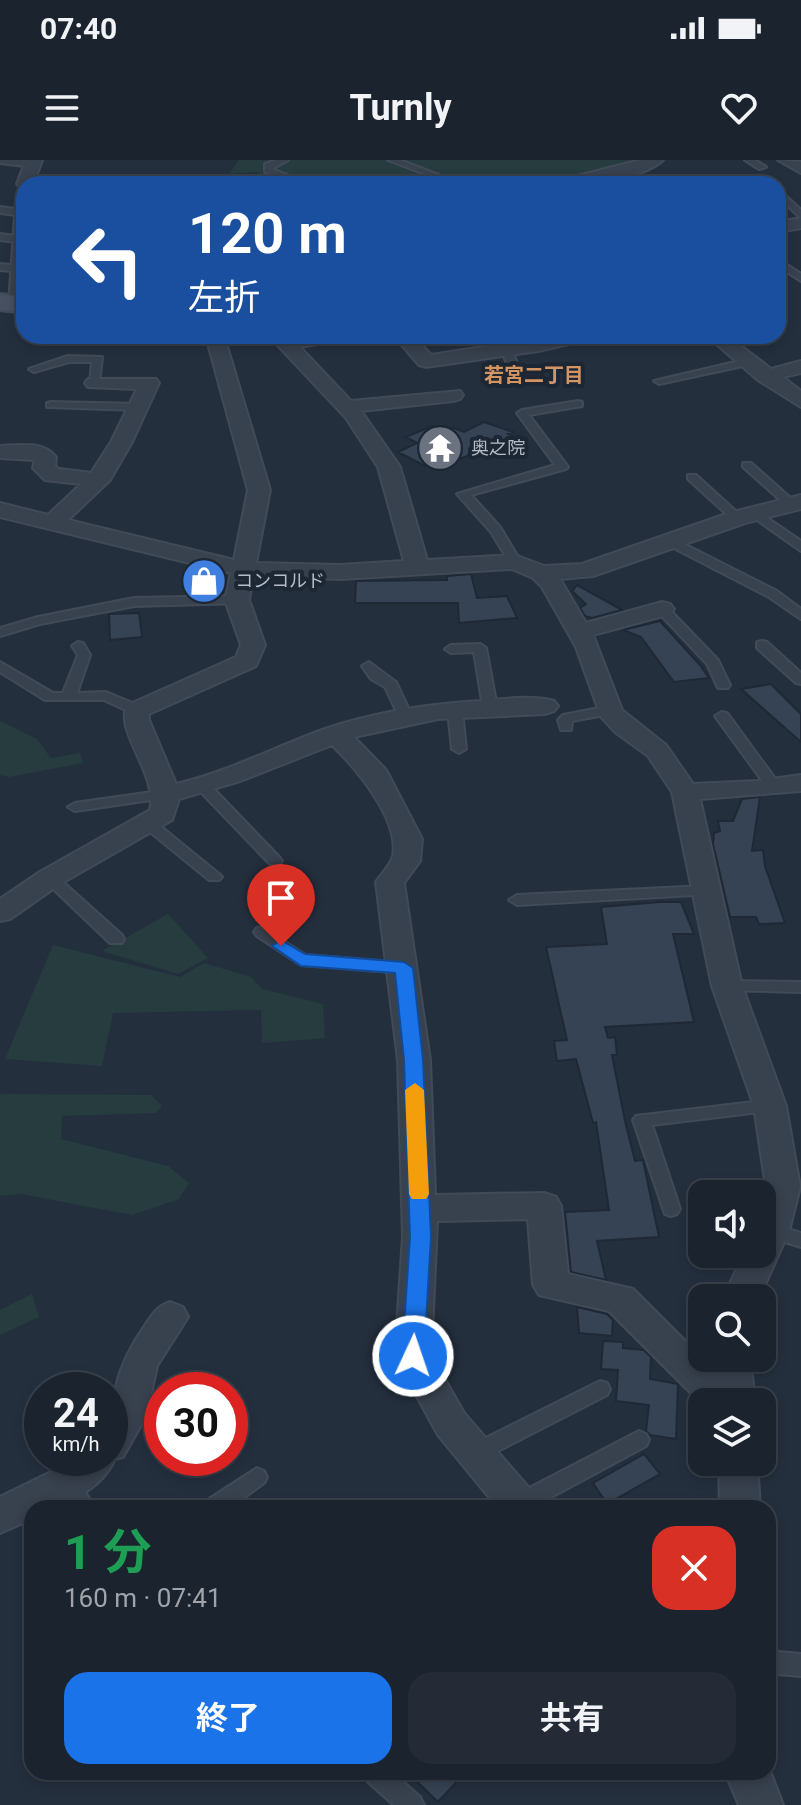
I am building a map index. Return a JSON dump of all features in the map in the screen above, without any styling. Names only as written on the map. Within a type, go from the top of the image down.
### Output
[{"type":"street","points":[[618,176],[655,160]]},
{"type":"street","points":[[786,160],[801,168]]},
{"type":"street","points":[[172,799],[136,720],[137,710],[247,661],[253,645],[237,600],[259,490],[217,344]]},
{"type":"street","points":[[286,344],[347,407],[389,467],[417,566]]},
{"type":"street","points":[[410,344],[426,361],[497,344]]},
{"type":"street","points":[[726,344],[801,401]]},
{"type":"street","points":[[765,376],[801,367]]},
{"type":"street","points":[[54,521],[99,480],[125,440],[149,383],[95,383]]},
{"type":"street","points":[[347,407],[453,395]]},
{"type":"street","points":[[0,452],[34,451],[46,457],[44,468],[53,475],[99,480]]},
{"type":"street","points":[[541,573],[585,571],[746,516],[796,503]]},
{"type":"street","points":[[0,510],[242,569],[340,572],[515,562],[541,573],[552,584],[588,647],[610,710],[624,727],[657,751],[685,792],[727,986],[770,1106],[792,1188],[786,1236],[751,1284]]},
{"type":"street","points":[[0,526],[24,515]]},
{"type":"street","points":[[579,632],[662,609]]},
{"type":"street","points":[[0,912],[50,878],[149,824],[162,814],[172,799],[336,734],[405,716],[490,707],[545,706]]},
{"type":"street","points":[[336,734],[373,770],[408,839],[406,861],[390,882],[414,1060],[420,1208],[413,1356],[451,1424],[515,1500]]},
{"type":"street","points":[[685,792],[792,788]]},
{"type":"street","points":[[420,1208],[544,1206],[551,1285],[620,1299],[708,1388]]},
{"type":"street","points":[[128,1412],[140,1362],[170,1317]]},
{"type":"street","points":[[76,1495],[87,1476]]},
{"type":"street","points":[[739,1476],[740,1500]]},
{"type":"street","points":[[0,1516],[24,1509]]},
{"type":"street","points":[[752,1780],[761,1805]]},
{"type":"lane","points":[[0,160],[33,162]]},
{"type":"lane","points":[[284,160],[268,166],[268,170],[285,176]]},
{"type":"lane","points":[[392,160],[435,175],[432,176]]},
{"type":"lane","points":[[749,160],[762,167]]},
{"type":"lane","points":[[786,200],[801,215]]},
{"type":"lane","points":[[501,344],[515,372]]},
{"type":"lane","points":[[34,369],[68,359],[98,359],[95,383]]},
{"type":"lane","points":[[659,381],[748,362]]},
{"type":"lane","points":[[515,562],[496,530],[463,494],[562,467],[522,413],[578,404]]},
{"type":"lane","points":[[51,405],[139,407]]},
{"type":"lane","points":[[747,465],[796,503]]},
{"type":"lane","points":[[692,477],[746,516],[801,547]]},
{"type":"lane","points":[[670,541],[773,594],[801,615]]},
{"type":"lane","points":[[0,632],[38,621],[134,602],[237,600]]},
{"type":"lane","points":[[662,609],[713,663],[723,685]]},
{"type":"lane","points":[[762,645],[801,680]]},
{"type":"lane","points":[[72,697],[69,691],[84,655],[78,646]]},
{"type":"lane","points":[[451,649],[480,648],[490,707]]},
{"type":"lane","points":[[0,666],[50,697],[106,696],[137,710]]},
{"type":"lane","points":[[369,666],[376,676],[391,685],[405,716]]},
{"type":"lane","points":[[566,727],[565,720],[568,718],[610,710]]},
{"type":"lane","points":[[455,711],[459,749]]},
{"type":"lane","points":[[722,716],[792,788]]},
{"type":"lane","points":[[204,787],[275,861]]},
{"type":"lane","points":[[75,807],[172,799]]},
{"type":"lane","points":[[149,824],[214,877]]},
{"type":"lane","points":[[50,878],[116,939]]},
{"type":"lane","points":[[517,900],[707,891]]},
{"type":"lane","points":[[262,932],[301,960],[404,968]]},
{"type":"lane","points":[[727,986],[801,987]]},
{"type":"lane","points":[[671,1209],[642,1120],[770,1106]]},
{"type":"lane","points":[[475,1453],[600,1389]]},
{"type":"lane","points":[[531,1500],[639,1440]]},
{"type":"lane","points":[[224,1500],[257,1477]]},
{"type":"lane","points":[[776,1663],[801,1665]]},
{"type":"lane","points":[[383,1780],[412,1805]]},
{"type":"green space","points":[[239,160],[643,160],[619,170],[588,176],[229,174]]},
{"type":"green space","points":[[0,721],[37,739],[51,758],[80,753],[83,763],[9,777],[0,775]]},
{"type":"green space","points":[[168,914],[208,958],[178,974],[102,951]]},
{"type":"green space","points":[[53,945],[180,977],[204,963],[251,977],[262,989],[323,1004],[325,1038],[262,1043],[261,1010],[113,1013],[102,1066],[5,1059]]},
{"type":"green space","points":[[0,1094],[151,1095],[162,1106],[156,1113],[62,1116],[61,1139],[168,1166],[189,1183],[179,1199],[132,1215],[21,1194],[0,1196]]},
{"type":"green space","points":[[32,1294],[39,1317],[0,1335],[0,1310]]},
{"type":"building","points":[[484,422],[513,432],[508,434],[517,438],[440,466],[431,462],[425,466],[398,452],[417,443],[406,437],[432,426],[445,432],[454,428],[464,432]]},
{"type":"building","points":[[471,574],[477,598],[507,596],[517,618],[459,623],[458,603],[355,603],[356,581],[447,580],[447,576]]},
{"type":"building","points":[[577,585],[622,610],[592,618],[585,616],[580,608],[586,604],[572,591]]},
{"type":"building","points":[[139,613],[142,637],[110,640],[109,614]]},
{"type":"building","points":[[660,621],[709,678],[674,682],[641,637],[623,630]]},
{"type":"building","points":[[771,684],[801,714],[801,742],[741,689]]},
{"type":"building","points":[[760,797],[752,851],[763,850],[765,866],[785,923],[759,924],[756,917],[730,917],[713,844],[714,833],[720,831],[718,821],[733,821],[742,799]]},
{"type":"building","points":[[681,902],[694,934],[673,934],[694,1022],[605,1027],[608,1038],[615,1037],[617,1055],[612,1055],[625,1121],[635,1161],[643,1160],[659,1237],[597,1241],[606,1280],[571,1272],[565,1212],[609,1210],[596,1122],[593,1123],[576,1059],[557,1061],[554,1041],[567,1040],[546,947],[607,944],[601,907]]},
{"type":"building","points":[[577,1307],[607,1314],[613,1320],[612,1336],[579,1333]]},
{"type":"building","points":[[603,1341],[623,1342],[623,1348],[644,1350],[651,1357],[650,1379],[678,1384],[676,1439],[650,1435],[646,1431],[649,1405],[616,1401],[618,1370],[601,1369]]},
{"type":"building","points":[[644,1454],[660,1474],[614,1500],[604,1500],[593,1483]]},
{"type":"building","points":[[415,1780],[459,1780],[438,1802]]},
{"type":"slow traffic","points":[[415,1090],[419,1194]]},
{"type":"place","name":"奥之院","points":[[440,448]]},
{"type":"place","name":"コンコルド","points":[[204,581]]},
{"type":"district","name":"若宮二丁目","points":[[534,375]]},
{"type":"route","points":[[281,946],[301,960],[404,968],[414,1060],[420,1237],[413,1356]]}]
